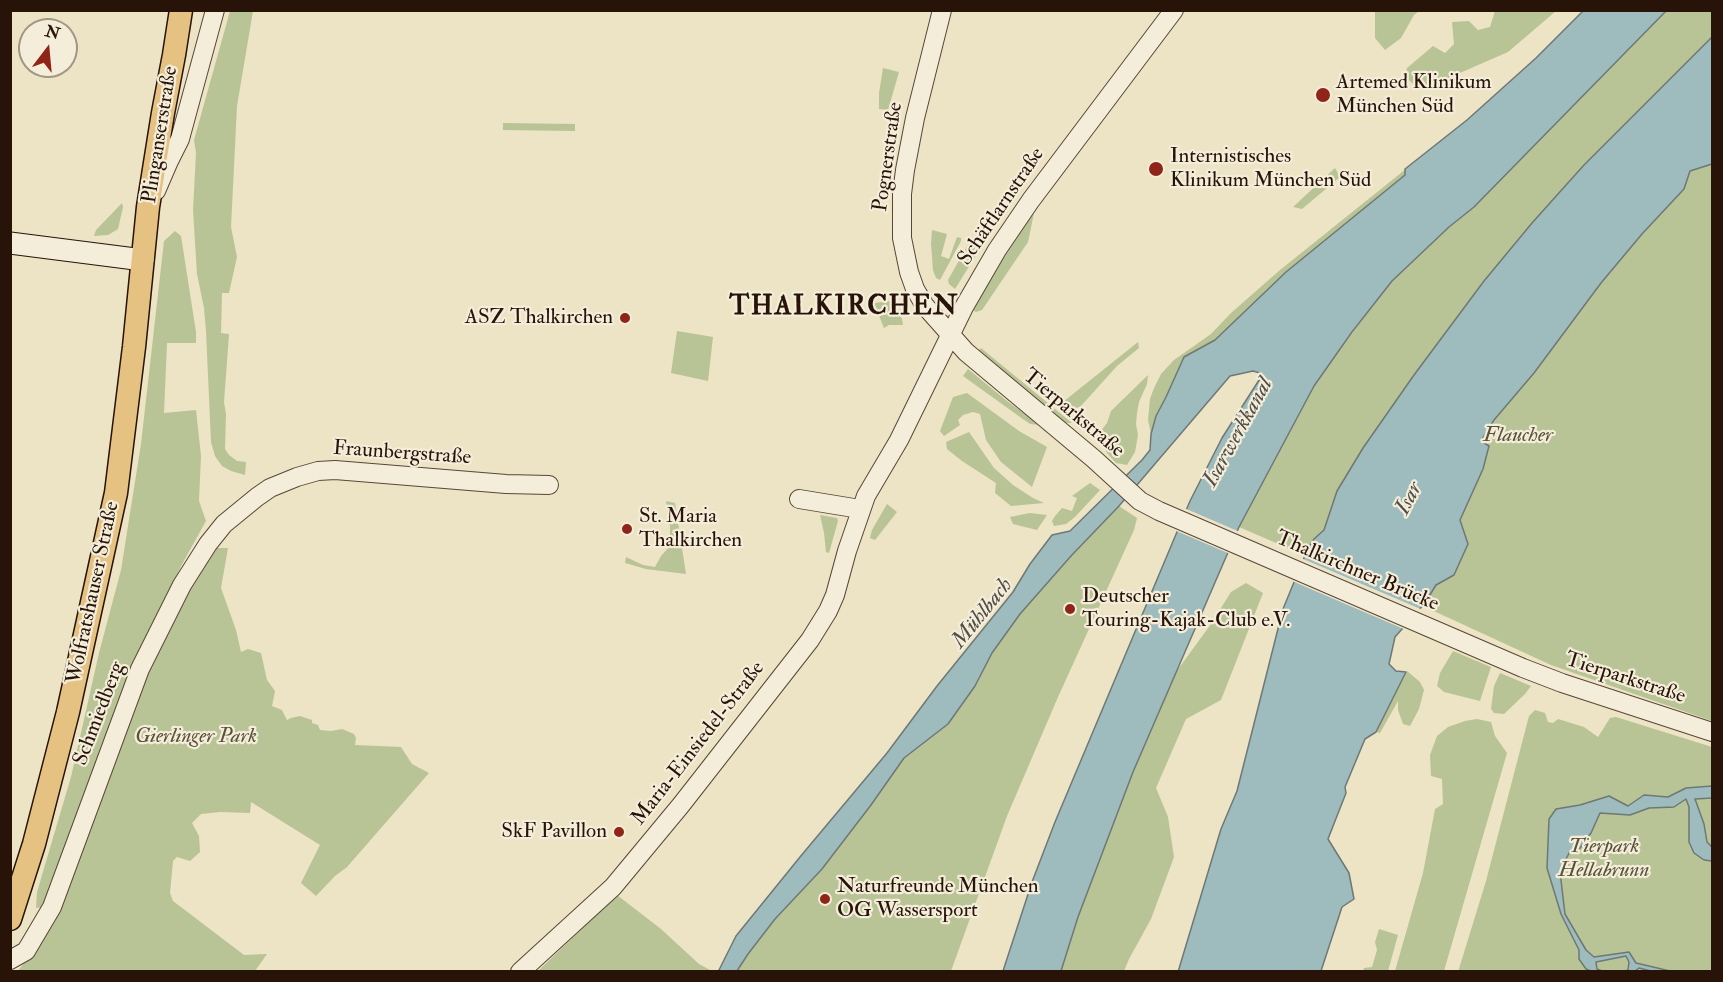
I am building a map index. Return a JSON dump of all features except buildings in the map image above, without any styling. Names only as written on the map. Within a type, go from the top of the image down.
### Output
[{"type":"main road","name":"Plinganserstraße","points":[[143,260],[162,113],[181,10]]},
{"type":"main road","points":[[10,243],[143,260]]},
{"type":"main road","name":"Wolfratshauser Straße","points":[[10,919],[34,844],[68,712],[116,493],[143,260]]},
{"type":"street","points":[[148,212],[180,139],[215,10]]},
{"type":"street","name":"Pognerstraße","points":[[942,10],[915,118],[905,170],[901,224],[904,253],[915,289],[926,306],[951,335]]},
{"type":"street","name":"Schäftlarnstraße","points":[[860,509],[899,440],[964,306],[997,250],[1031,200],[1174,10]]},
{"type":"street","name":"Tierparkstraße","points":[[951,335],[966,352],[1140,501],[1174,517]]},
{"type":"street","name":"Fraunbergstraße","points":[[257,497],[270,488],[297,477],[318,471],[335,470],[506,484],[549,485]]},
{"type":"street","name":"Schmiedberg","points":[[10,960],[26,951],[52,907],[140,669],[182,585],[224,524],[257,497]]},
{"type":"street","points":[[799,499],[860,509]]},
{"type":"street","name":"Maria-Einsiedel-Straße","points":[[520,972],[613,887],[681,805],[810,640],[836,595],[860,509]]},
{"type":"street","name":"Thalkirchner Brücke","points":[[1174,517],[1523,668]]},
{"type":"street","name":"Tierparkstraße","points":[[1523,668],[1713,732]]},
{"type":"green space","points":[[1375,10],[1419,11],[1414,15],[1401,38],[1385,50],[1375,38]]},
{"type":"green space","points":[[230,11],[253,11],[237,106],[231,227],[237,257],[229,293],[222,293],[221,333],[229,334],[224,402],[225,449],[237,461],[246,462],[245,475],[222,466],[215,456],[211,442],[206,331],[197,274],[193,210],[196,153],[194,140]]},
{"type":"green space","points":[[1495,11],[1556,11],[1508,52],[1430,86],[1417,87],[1405,77],[1407,68],[1433,46],[1445,53],[1454,44],[1452,22],[1469,21],[1478,30],[1490,27]]},
{"type":"green space","name":"Flaucher","points":[[1583,11],[1712,11],[1712,721],[1551,665],[1436,612],[1239,527],[1314,386],[1392,281],[1449,227],[1325,241],[1286,272],[1215,340],[1184,357],[1156,416],[1151,434],[1148,420],[1150,399],[1154,388],[1161,374],[1174,360],[1211,334],[1280,270],[1467,120],[1536,58]]},
{"type":"green space","points":[[883,68],[899,72],[888,110],[879,109]]},
{"type":"green space","points":[[503,123],[575,124],[575,131],[503,130]]},
{"type":"green space","points":[[1335,168],[1340,177],[1302,209],[1293,207]]},
{"type":"green space","points":[[122,203],[118,229],[108,235],[94,236],[96,230]]},
{"type":"green space","points":[[1034,213],[1028,242],[982,310],[976,312],[972,310],[1013,243]]},
{"type":"green space","points":[[932,230],[947,234],[941,256],[949,259],[957,237],[961,238],[940,280],[936,278],[933,270]]},
{"type":"green space","points":[[175,231],[181,236],[196,343],[167,343],[164,413],[196,410],[201,456],[199,501],[206,521],[181,566],[129,680],[43,907],[36,908],[37,892],[71,777],[99,653],[121,570],[141,444],[164,241]]},
{"type":"green space","points":[[970,241],[983,244],[955,289],[948,280]]},
{"type":"green space","points":[[890,301],[902,319],[903,325],[889,325],[884,328],[874,303]]},
{"type":"green space","points":[[677,331],[713,337],[708,381],[671,373]]},
{"type":"green space","points":[[1138,342],[1139,348],[1117,366],[1080,407],[1072,409],[1063,402]]},
{"type":"green space","points":[[981,348],[1072,423],[1064,423],[979,350]]},
{"type":"green space","points":[[968,369],[1040,425],[1030,424],[963,376]]},
{"type":"green space","points":[[1148,375],[1137,413],[1138,435],[1135,452],[1127,465],[1116,463],[1097,436],[1107,423],[1111,411]]},
{"type":"green space","points":[[967,393],[1019,431],[1047,447],[1032,487],[1001,462],[986,440],[980,414],[973,412],[963,415],[958,420],[960,425],[944,436],[940,431],[953,397]]},
{"type":"green space","points":[[969,432],[994,468],[1013,485],[1044,503],[1011,506],[995,493],[996,483],[947,449],[946,442]]},
{"type":"green space","points":[[1090,483],[1100,490],[1075,517],[1066,524],[1054,526],[1052,521],[1055,516],[1062,508],[1072,511],[1077,498],[1072,496]]},
{"type":"green space","points":[[666,501],[675,503],[686,574],[646,569],[625,563],[626,557],[643,565],[655,567],[670,546]]},
{"type":"green space","points":[[887,504],[897,512],[875,540],[870,538],[872,530]]},
{"type":"green space","points":[[1119,506],[1137,518],[1134,530],[1007,816],[951,971],[737,972],[775,919],[822,869],[904,758],[948,724],[975,686],[992,653],[1020,614]]},
{"type":"green space","points":[[1030,513],[1047,515],[1037,530],[1013,524],[1010,517]]},
{"type":"green space","points":[[820,515],[837,518],[838,521],[829,553],[826,552]]},
{"type":"green space","name":"Gierlinger Park","points":[[211,548],[228,548],[221,588],[241,652],[248,649],[261,653],[267,680],[275,691],[272,706],[282,710],[287,720],[300,716],[312,720],[312,723],[318,725],[320,730],[342,729],[354,734],[355,745],[401,747],[412,764],[429,773],[347,867],[316,896],[301,883],[320,845],[251,802],[250,813],[201,814],[192,823],[199,836],[200,852],[190,861],[177,857],[173,861],[170,893],[173,901],[244,955],[267,954],[255,971],[17,972],[33,952],[147,672]]},
{"type":"green space","points":[[1246,583],[1263,593],[1221,700],[1186,719],[1156,788],[1168,817],[1174,857],[1151,919],[1124,971],[1061,972],[1099,858],[1176,672],[1231,592]]},
{"type":"green space","points":[[1453,651],[1491,667],[1480,701],[1444,692],[1437,686],[1440,673]]},
{"type":"green space","points":[[1407,671],[1420,682],[1424,690],[1419,709],[1410,726],[1403,724],[1398,710],[1398,701],[1380,733],[1376,732]]},
{"type":"green space","points":[[1500,673],[1531,686],[1504,714],[1494,713],[1491,709],[1494,686]]},
{"type":"green space","name":"Tierpark Hellabrunn","points":[[1535,710],[1545,713],[1548,722],[1553,723],[1558,719],[1584,727],[1598,737],[1610,718],[1616,717],[1712,747],[1712,971],[1458,972],[1486,881],[1529,716]]},
{"type":"green space","points":[[1477,719],[1491,722],[1495,736],[1507,753],[1444,971],[1395,971],[1423,873],[1435,809],[1443,804],[1442,779],[1431,776],[1430,755],[1437,736],[1448,727]]},
{"type":"green space","points":[[617,895],[661,929],[699,964],[712,971],[537,972]]},
{"type":"green space","points":[[1379,929],[1398,935],[1388,971],[1363,971],[1364,968],[1372,967],[1377,950],[1375,942]]},
{"type":"water","name":"Isarwerkkanal","points":[[1583,11],[1666,11],[1474,207],[1449,227],[1392,281],[1314,386],[1239,527],[1133,772],[1078,917],[1061,971],[1003,971],[1032,882],[1055,822],[1190,501],[1222,438],[1261,377],[1260,373],[1253,371],[1230,376],[1119,506],[1020,614],[992,653],[975,686],[948,724],[904,758],[822,869],[775,919],[737,971],[718,972],[736,936],[887,753],[937,686],[1013,592],[1052,535],[1070,531],[1150,450],[1156,416],[1184,357],[1215,340],[1286,272],[1405,175],[1405,169],[1467,120],[1536,58]]},
{"type":"water","name":"Isar","points":[[1712,37],[1712,164],[1690,171],[1684,189],[1601,283],[1534,373],[1494,420],[1481,441],[1489,446],[1483,469],[1460,520],[1468,544],[1454,575],[1436,585],[1425,603],[1395,637],[1389,664],[1396,671],[1406,672],[1376,732],[1365,739],[1345,787],[1346,793],[1328,839],[1349,873],[1354,899],[1342,907],[1321,971],[1178,972],[1221,829],[1237,791],[1283,609],[1308,548],[1324,530],[1337,491],[1363,448],[1414,375],[1484,281],[1584,165]]},
{"type":"water","points":[[1712,786],[1712,798],[1695,799],[1704,824],[1707,842],[1712,847],[1712,861],[1704,860],[1694,853],[1689,842],[1689,807],[1686,799],[1674,807],[1649,808],[1630,815],[1600,813],[1591,833],[1580,848],[1570,851],[1560,872],[1565,914],[1586,950],[1594,957],[1629,952],[1636,963],[1670,971],[1651,971],[1639,968],[1635,971],[1625,971],[1628,970],[1629,962],[1626,956],[1596,962],[1597,969],[1602,971],[1586,969],[1579,959],[1579,950],[1561,914],[1547,868],[1549,819],[1556,809],[1580,805],[1609,796],[1628,806],[1644,795],[1668,797],[1686,788]]},
{"type":"pier","points":[[1184,508],[1240,532],[1230,554],[1174,530]]},
{"type":"pier","points":[[1301,558],[1423,610],[1406,630],[1292,581]]},
{"type":"place","name":"Artemed Klinikum München Süd","points":[[1323,95]]},
{"type":"place","name":"Internistisches Klinikum München Süd","points":[[1156,169]]},
{"type":"place","name":"ASZ Thalkirchen","points":[[625,318]]},
{"type":"place","name":"St. Maria Thalkirchen","points":[[627,529]]},
{"type":"place","name":"Deutscher Touring-Kajak-Club e.V.","points":[[1070,609]]},
{"type":"place","name":"SkF Pavillon","points":[[619,832]]},
{"type":"place","name":"Naturfreunde München OG Wassersport","points":[[825,899]]},
{"type":"district","name":"THALKIRCHEN","points":[[844,308]]},
{"type":"water label","name":"Mühlbach","points":[[983,614]]}]
